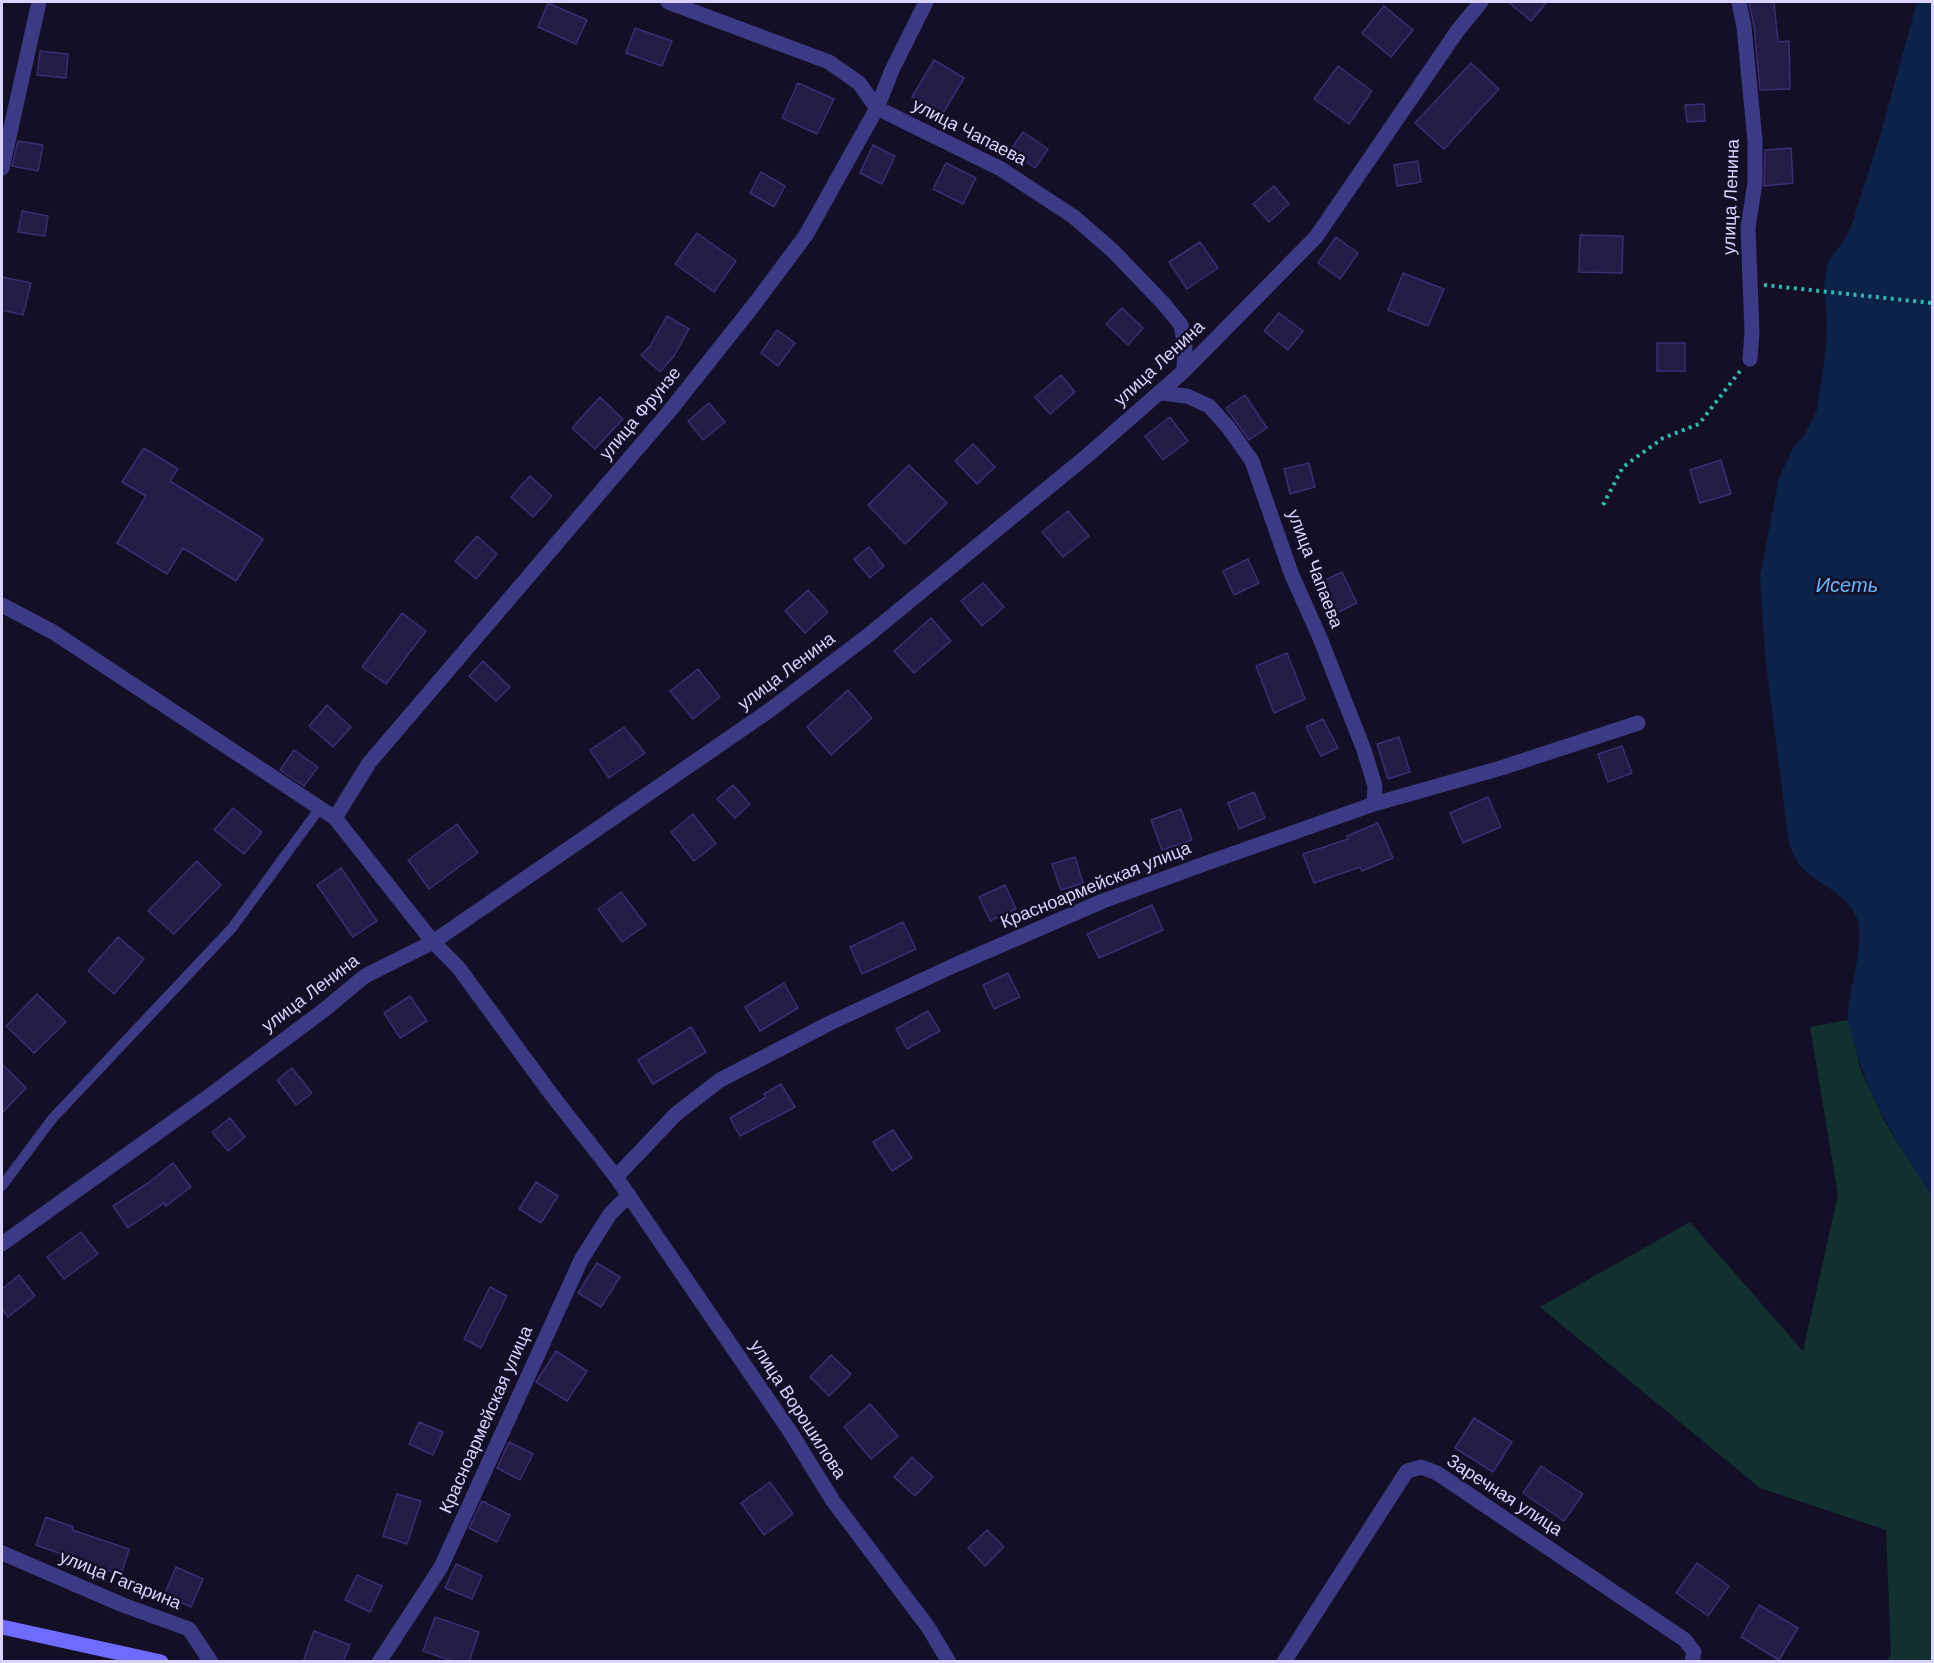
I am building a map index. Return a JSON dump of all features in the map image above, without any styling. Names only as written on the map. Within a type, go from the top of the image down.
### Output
[{"type":"main road","points":[[2,1627],[161,1662]]},
{"type":"street","points":[[2,168],[39,2]]},
{"type":"street","name":"улица Чапаева","points":[[668,2],[829,62],[858,83],[877,108],[1001,169],[1074,217],[1120,259],[1181,325],[1185,347],[1184,371]]},
{"type":"street","name":"улица Фрунзе","points":[[335,818],[369,763],[668,413],[806,235],[877,108],[892,70],[926,2]]},
{"type":"street","name":"улица Ленина","points":[[2,1244],[209,1096],[324,1010],[365,975],[433,942],[770,710],[866,637],[1161,393],[1316,237],[1458,30],[1481,2]]},
{"type":"street","name":"улица Ленина","points":[[1739,2],[1744,27],[1755,141],[1755,182],[1748,228],[1748,283],[1752,333],[1750,359]]},
{"type":"street","name":"улица Чапаева","points":[[1161,393],[1187,396],[1209,406],[1228,427],[1252,461],[1291,573],[1320,638],[1364,750],[1375,786],[1374,804]]},
{"type":"street","name":"улица Ворошилова","points":[[2,605],[52,632],[335,818],[433,942],[458,967],[551,1094],[616,1177],[791,1433],[833,1501],[928,1627],[949,1662]]},
{"type":"street","name":"Красноармейская улица","points":[[616,1177],[654,1136],[698,1096],[720,1080],[830,1023],[955,965],[1103,901],[1374,804],[1501,768],[1638,723]]},
{"type":"street","name":"Красноармейская улица","points":[[378,1662],[441,1567],[580,1260],[610,1214],[629,1195]]},
{"type":"street","name":"Заречная улица","points":[[1284,1662],[1407,1471],[1421,1467],[1437,1473],[1685,1640],[1694,1652],[1692,1662]]},
{"type":"street","name":"улица Гагарина","points":[[2,1552],[123,1605],[189,1629],[211,1662]]},
{"type":"lane","points":[[2,1186],[52,1119],[232,928],[320,808]]},
{"type":"path","points":[[1748,283],[1932,303]]},
{"type":"path","points":[[1603,505],[1623,467],[1663,438],[1699,424],[1750,359]]},
{"type":"green space","points":[[1848,1020],[1861,1071],[1886,1124],[1932,1197],[1932,1661],[1886,1661],[1891,1655],[1886,1530],[1760,1488],[1540,1307],[1690,1222],[1803,1351],[1838,1195],[1810,1027]]},
{"type":"water","name":"Исеть","points":[[1917,2],[1932,2],[1932,1197],[1878,1106],[1861,1068],[1850,1031],[1848,1009],[1860,940],[1856,916],[1841,896],[1803,869],[1789,844],[1765,656],[1760,575],[1779,478],[1794,446],[1804,436],[1817,410],[1826,348],[1827,320],[1824,287],[1828,262],[1846,237],[1853,221],[1880,136]]},
{"type":"building","points":[[1508,2],[1547,2],[1531,21]]},
{"type":"building","points":[[1749,2],[1774,2],[1778,42],[1789,41],[1790,89],[1760,90],[1754,26]]},
{"type":"building","points":[[548,3],[587,20],[576,44],[538,27]]},
{"type":"building","points":[[1384,6],[1413,30],[1391,57],[1362,33]]},
{"type":"building","points":[[635,28],[672,41],[662,66],[626,53]]},
{"type":"building","points":[[40,51],[68,54],[66,78],[37,75]]},
{"type":"building","points":[[934,60],[964,78],[942,115],[912,97]]},
{"type":"building","points":[[1471,63],[1499,89],[1444,149],[1415,123]]},
{"type":"building","points":[[1338,66],[1372,91],[1349,124],[1314,99]]},
{"type":"building","points":[[798,83],[834,99],[817,134],[782,118]]},
{"type":"building","points":[[1704,104],[1705,121],[1687,122],[1685,105]]},
{"type":"building","points":[[1023,132],[1048,149],[1035,168],[1010,151]]},
{"type":"building","points":[[18,141],[43,145],[38,171],[12,166]]},
{"type":"building","points":[[873,145],[895,156],[882,184],[860,173]]},
{"type":"building","points":[[1791,148],[1793,183],[1764,186],[1765,150]]},
{"type":"building","points":[[1418,161],[1421,182],[1397,186],[1394,165]]},
{"type":"building","points":[[946,163],[976,178],[963,204],[933,189]]},
{"type":"building","points":[[761,172],[785,186],[774,207],[750,193]]},
{"type":"building","points":[[1274,186],[1289,204],[1269,222],[1253,204]]},
{"type":"building","points":[[22,211],[48,216],[45,236],[18,232]]},
{"type":"building","points":[[697,233],[736,261],[714,292],[675,264]]},
{"type":"building","points":[[1580,235],[1623,236],[1622,273],[1579,272]]},
{"type":"building","points":[[1336,237],[1358,253],[1340,279],[1318,263]]},
{"type":"building","points":[[1200,242],[1218,268],[1187,289],[1169,262]]},
{"type":"building","points":[[1403,273],[1444,289],[1428,326],[1388,310]]},
{"type":"building","points":[[2,277],[31,283],[23,315],[2,310]]},
{"type":"building","points":[[1122,308],[1143,328],[1128,345],[1106,324]]},
{"type":"building","points":[[1279,313],[1303,331],[1288,350],[1264,331]]},
{"type":"building","points":[[667,316],[689,329],[674,356],[660,372],[641,355],[650,346]]},
{"type":"building","points":[[777,330],[795,343],[778,366],[761,353]]},
{"type":"building","points":[[1657,343],[1685,343],[1685,371],[1657,371]]},
{"type":"building","points":[[1061,375],[1075,392],[1050,414],[1035,397]]},
{"type":"building","points":[[1245,395],[1267,428],[1249,440],[1226,408]]},
{"type":"building","points":[[600,397],[623,419],[595,449],[572,428]]},
{"type":"building","points":[[709,403],[725,422],[703,440],[688,421]]},
{"type":"building","points":[[1170,417],[1188,441],[1163,460],[1145,436]]},
{"type":"building","points":[[973,444],[995,467],[977,484],[955,461]]},
{"type":"building","points":[[144,448],[178,469],[170,481],[263,539],[236,581],[183,548],[167,574],[117,543],[146,496],[122,482]]},
{"type":"building","points":[[1721,460],[1731,494],[1700,503],[1690,470]]},
{"type":"building","points":[[1309,463],[1315,487],[1290,494],[1284,469]]},
{"type":"building","points":[[909,465],[947,503],[905,544],[868,505]]},
{"type":"building","points":[[530,476],[552,496],[533,517],[511,497]]},
{"type":"building","points":[[1068,511],[1089,536],[1063,557],[1042,532]]},
{"type":"building","points":[[477,536],[497,554],[476,579],[455,561]]},
{"type":"building","points":[[869,547],[884,566],[870,578],[854,559]]},
{"type":"building","points":[[1248,559],[1259,583],[1234,595],[1223,571]]},
{"type":"building","points":[[1342,572],[1357,603],[1330,616],[1315,585]]},
{"type":"building","points":[[983,583],[1004,607],[982,626],[961,601]]},
{"type":"building","points":[[808,590],[828,612],[805,633],[785,611]]},
{"type":"building","points":[[402,613],[426,631],[386,684],[362,667]]},
{"type":"building","points":[[931,618],[951,641],[914,673],[894,651]]},
{"type":"building","points":[[1287,653],[1305,699],[1274,713],[1256,666]]},
{"type":"building","points":[[483,661],[510,687],[496,701],[469,676]]},
{"type":"building","points":[[698,669],[720,697],[693,719],[670,691]]},
{"type":"building","points":[[848,690],[872,718],[831,755],[807,727]]},
{"type":"building","points":[[327,705],[351,727],[333,747],[309,726]]},
{"type":"building","points":[[1323,719],[1338,748],[1321,756],[1306,727]]},
{"type":"building","points":[[624,727],[645,753],[609,778],[590,750]]},
{"type":"building","points":[[1399,737],[1410,772],[1388,779],[1377,744]]},
{"type":"building","points":[[1622,746],[1632,773],[1608,782],[1598,754]]},
{"type":"building","points":[[294,750],[318,767],[304,786],[280,770]]},
{"type":"building","points":[[733,785],[750,804],[735,818],[717,799]]},
{"type":"building","points":[[1254,792],[1265,818],[1239,829],[1228,803]]},
{"type":"building","points":[[1488,797],[1501,827],[1463,843],[1450,813]]},
{"type":"building","points":[[233,808],[262,832],[244,854],[214,830]]},
{"type":"building","points":[[1181,809],[1192,840],[1162,850],[1151,820]]},
{"type":"building","points":[[693,814],[716,844],[694,861],[671,832]]},
{"type":"building","points":[[1378,823],[1393,858],[1362,871],[1360,867],[1314,883],[1303,854],[1348,839],[1347,836]]},
{"type":"building","points":[[457,824],[478,853],[429,889],[408,860]]},
{"type":"building","points":[[1075,857],[1083,883],[1061,890],[1052,864]]},
{"type":"building","points":[[197,861],[221,885],[174,934],[148,911]]},
{"type":"building","points":[[341,868],[377,921],[353,937],[317,885]]},
{"type":"building","points":[[1005,885],[1016,909],[990,921],[979,897]]},
{"type":"building","points":[[621,892],[646,925],[622,942],[598,909]]},
{"type":"building","points":[[1152,905],[1163,930],[1099,958],[1087,934]]},
{"type":"building","points":[[903,922],[916,949],[862,974],[850,947]]},
{"type":"building","points":[[118,937],[144,959],[114,994],[88,971]]},
{"type":"building","points":[[1008,973],[1020,997],[994,1009],[983,985]]},
{"type":"building","points":[[784,983],[798,1008],[760,1031],[745,1007]]},
{"type":"building","points":[[37,994],[66,1022],[34,1053],[6,1026]]},
{"type":"building","points":[[410,996],[427,1021],[400,1038],[384,1013]]},
{"type":"building","points":[[928,1011],[940,1031],[907,1049],[896,1029]]},
{"type":"building","points":[[691,1027],[706,1052],[653,1084],[638,1060]]},
{"type":"building","points":[[2,1064],[26,1088],[2,1113]]},
{"type":"building","points":[[292,1068],[312,1093],[296,1105],[277,1080]]},
{"type":"building","points":[[781,1084],[795,1107],[740,1136],[730,1118],[766,1097],[764,1094]]},
{"type":"building","points":[[230,1118],[245,1137],[228,1151],[212,1132]]},
{"type":"building","points":[[893,1130],[912,1158],[892,1171],[873,1142]]},
{"type":"building","points":[[173,1163],[191,1187],[166,1206],[164,1203],[128,1228],[113,1206]]},
{"type":"building","points":[[536,1182],[558,1196],[541,1223],[519,1209]]},
{"type":"building","points":[[81,1232],[98,1254],[64,1279],[47,1257]]},
{"type":"building","points":[[597,1263],[620,1277],[601,1307],[578,1293]]},
{"type":"building","points":[[19,1275],[35,1296],[8,1317],[2,1309],[2,1289]]},
{"type":"building","points":[[490,1287],[507,1296],[481,1348],[464,1339]]},
{"type":"building","points":[[556,1351],[587,1371],[567,1401],[536,1382]]},
{"type":"building","points":[[831,1355],[851,1374],[829,1396],[810,1377]]},
{"type":"building","points":[[870,1404],[898,1436],[871,1459],[844,1427]]},
{"type":"building","points":[[1474,1418],[1512,1442],[1493,1472],[1455,1448]]},
{"type":"building","points":[[419,1422],[443,1432],[433,1455],[409,1444]]},
{"type":"building","points":[[509,1442],[533,1454],[520,1480],[497,1468]]},
{"type":"building","points":[[912,1457],[933,1477],[915,1496],[894,1477]]},
{"type":"building","points":[[1541,1466],[1583,1494],[1564,1521],[1523,1493]]},
{"type":"building","points":[[770,1482],[793,1514],[764,1535],[741,1503]]},
{"type":"building","points":[[397,1494],[421,1501],[407,1544],[383,1536]]},
{"type":"building","points":[[482,1501],[510,1515],[497,1542],[469,1528]]},
{"type":"building","points":[[46,1517],[73,1527],[72,1530],[129,1549],[121,1575],[36,1545]]},
{"type":"building","points":[[987,1530],[1004,1547],[985,1566],[968,1548]]},
{"type":"building","points":[[1697,1563],[1729,1586],[1708,1616],[1676,1593]]},
{"type":"building","points":[[456,1564],[482,1576],[472,1599],[445,1588]]},
{"type":"building","points":[[176,1567],[203,1579],[191,1607],[164,1595]]},
{"type":"building","points":[[357,1575],[382,1586],[370,1612],[345,1600]]},
{"type":"building","points":[[1759,1605],[1798,1628],[1779,1660],[1741,1637]]},
{"type":"building","points":[[435,1617],[479,1632],[469,1662],[455,1662],[423,1651]]},
{"type":"building","points":[[314,1631],[350,1645],[343,1662],[303,1662]]}]
